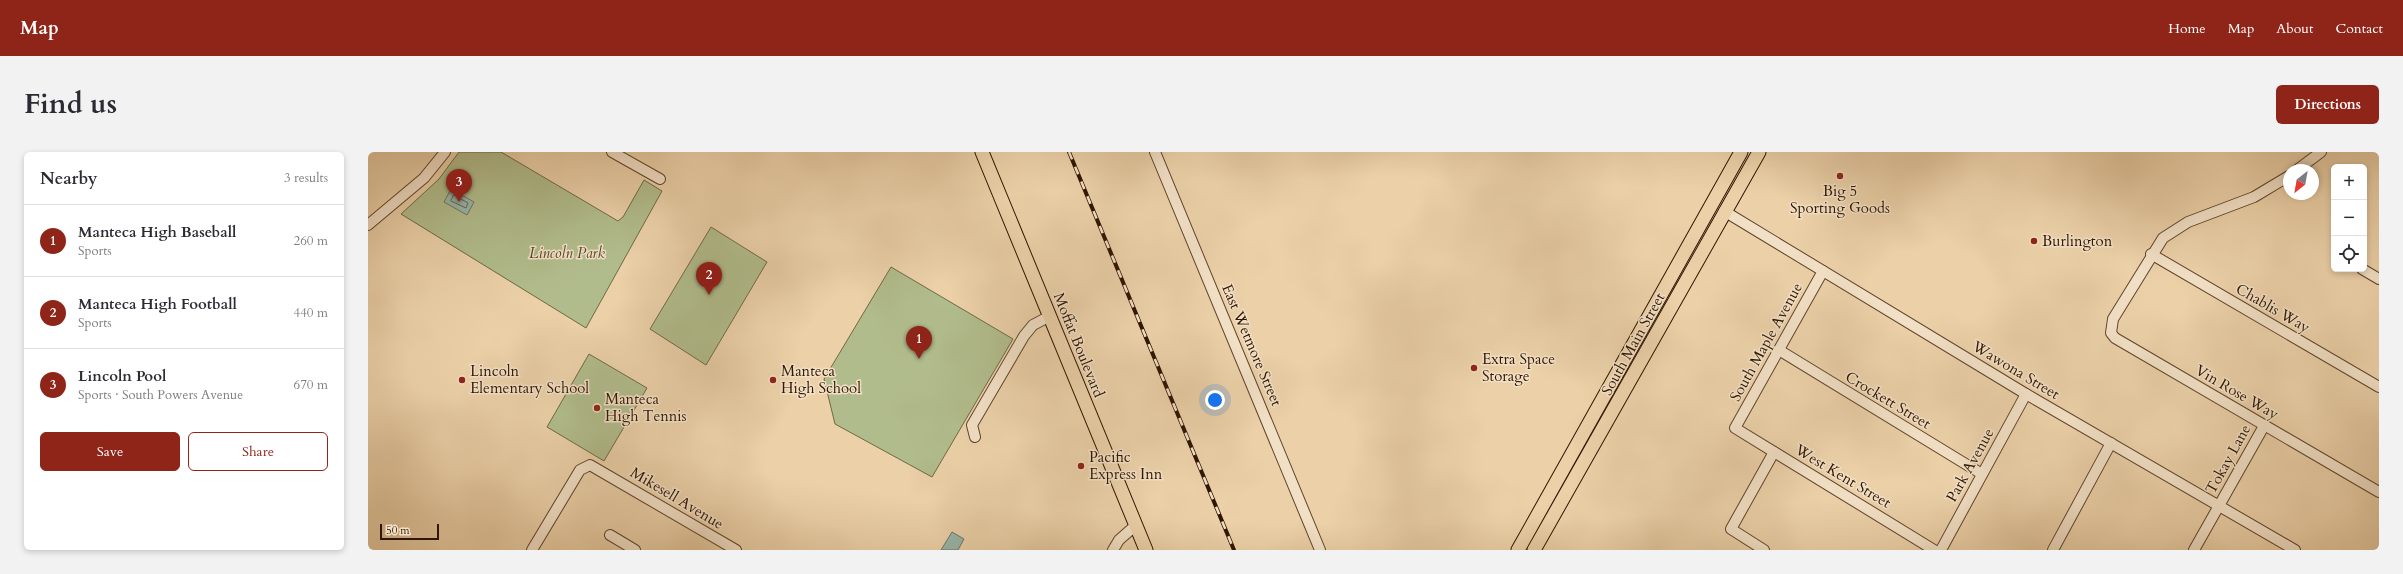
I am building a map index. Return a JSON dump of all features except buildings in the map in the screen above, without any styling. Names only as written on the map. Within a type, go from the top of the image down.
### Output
[{"type":"main road","name":"Moffat Boulevard","points":[[982,152],[1146,550]]},
{"type":"main road","name":"South Main Street","points":[[1521,549],[1626,362],[1741,152]]},
{"type":"main road","name":"South Main Street","points":[[1534,550],[1638,369],[1724,211],[1759,152]]},
{"type":"main road","points":[[1724,211],[1722,204],[1734,174],[1735,164]]},
{"type":"main road","points":[[1626,362],[1638,369]]},
{"type":"street","points":[[368,225],[424,178],[445,152]]},
{"type":"street","points":[[612,152],[660,179]]},
{"type":"street","name":"East Wetmore Street","points":[[1155,152],[1320,550]]},
{"type":"street","points":[[2305,164],[2322,152]]},
{"type":"street","points":[[2152,254],[2162,238],[2171,231],[2188,222],[2254,197],[2283,180]]},
{"type":"street","name":"Wawona Street","points":[[1724,211],[2026,394],[2295,550]]},
{"type":"street","name":"Vin Rose Way","points":[[2152,254],[2123,302],[2110,329],[2116,338],[2264,426],[2378,487]]},
{"type":"street","name":"Chablis Way","points":[[2152,254],[2379,387]]},
{"type":"street","name":"South Maple Avenue","points":[[1735,428],[1823,271]]},
{"type":"street","points":[[2367,272],[2379,279]]},
{"type":"street","points":[[975,438],[972,425],[1024,336],[1034,325],[1050,316]]},
{"type":"street","name":"Crockett Street","points":[[1779,350],[1982,474]]},
{"type":"street","name":"Park Avenue","points":[[1941,550],[2026,394]]},
{"type":"street","name":"Tokay Lane","points":[[2194,550],[2264,426]]},
{"type":"street","name":"West Kent Street","points":[[1735,428],[1934,550]]},
{"type":"street","points":[[2053,550],[2111,443]]},
{"type":"street","points":[[1764,550],[1731,529],[1774,452]]},
{"type":"street","name":"Mikesell Avenue","points":[[532,550],[580,470],[590,465],[603,471],[736,550]]},
{"type":"street","points":[[1113,550],[1119,540],[1136,525]]},
{"type":"street","points":[[610,535],[635,550]]},
{"type":"green space","name":"Lincoln Park","points":[[459,152],[501,152],[618,221],[623,217],[644,180],[662,191],[586,328],[401,214],[439,179]]},
{"type":"green space","points":[[711,227],[767,262],[706,365],[650,329]]},
{"type":"green space","points":[[891,267],[1013,339],[932,477],[835,424],[824,379]]},
{"type":"green space","name":"Manteca High Tennis","points":[[589,354],[647,388],[604,461],[547,427]]},
{"type":"water","points":[[451,189],[474,202],[467,215],[444,202]]},
{"type":"water","points":[[952,532],[964,539],[958,550],[941,550]]},
{"type":"railway","points":[[1069,152],[1234,550]]},
{"type":"place","name":"Big 5 Sporting Goods","points":[[1840,176]]},
{"type":"place","name":"Lincoln Pool","points":[[459,202]]},
{"type":"place","name":"Burlington","points":[[2034,241]]},
{"type":"place","name":"Manteca High Football","points":[[709,295]]},
{"type":"place","name":"Manteca High Baseball","points":[[919,359]]},
{"type":"place","name":"Extra Space Storage","points":[[1474,368]]},
{"type":"place","name":"Lincoln Elementary School","points":[[462,380]]},
{"type":"place","name":"Manteca High School","points":[[773,380]]},
{"type":"place","name":"Manteca High Tennis","points":[[597,408]]},
{"type":"place","name":"Pacific Express Inn","points":[[1081,466]]}]
